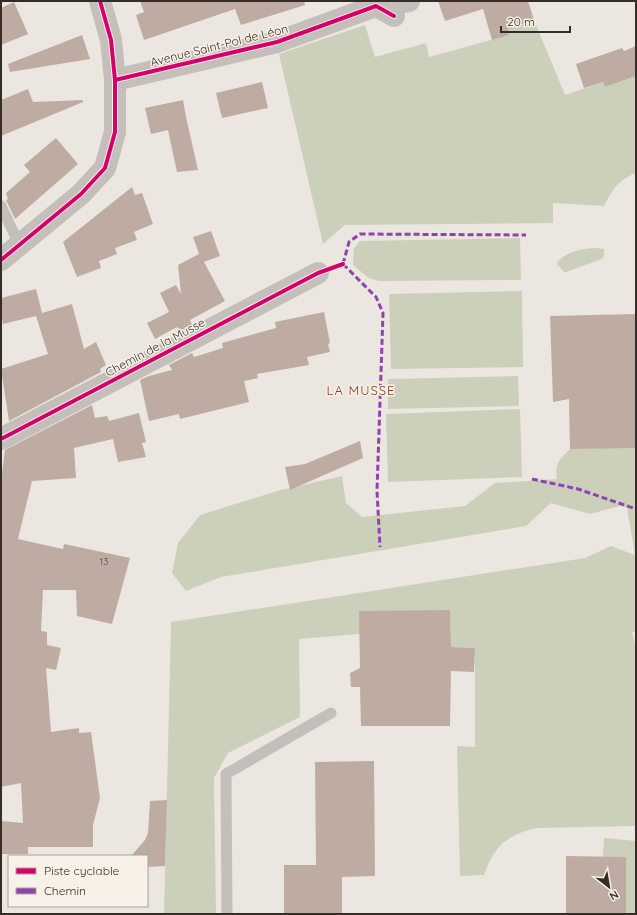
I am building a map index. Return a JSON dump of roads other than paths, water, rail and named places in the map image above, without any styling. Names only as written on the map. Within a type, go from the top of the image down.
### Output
[{"type":"street","points":[[1,260],[81,194],[105,168],[115,132],[114,80],[111,40],[100,1]]},
{"type":"street","name":"Avenue Saint-Pol de Léon","points":[[114,80],[277,42],[385,11],[409,1]]},
{"type":"street","name":"Chemin de la Musse","points":[[1,439],[318,273]]},
{"type":"lane","points":[[1,206],[19,244]]},
{"type":"lane","points":[[227,914],[226,774],[331,712]]},
{"type":"district","name":"LA MUSSE","points":[[361,390]]}]
